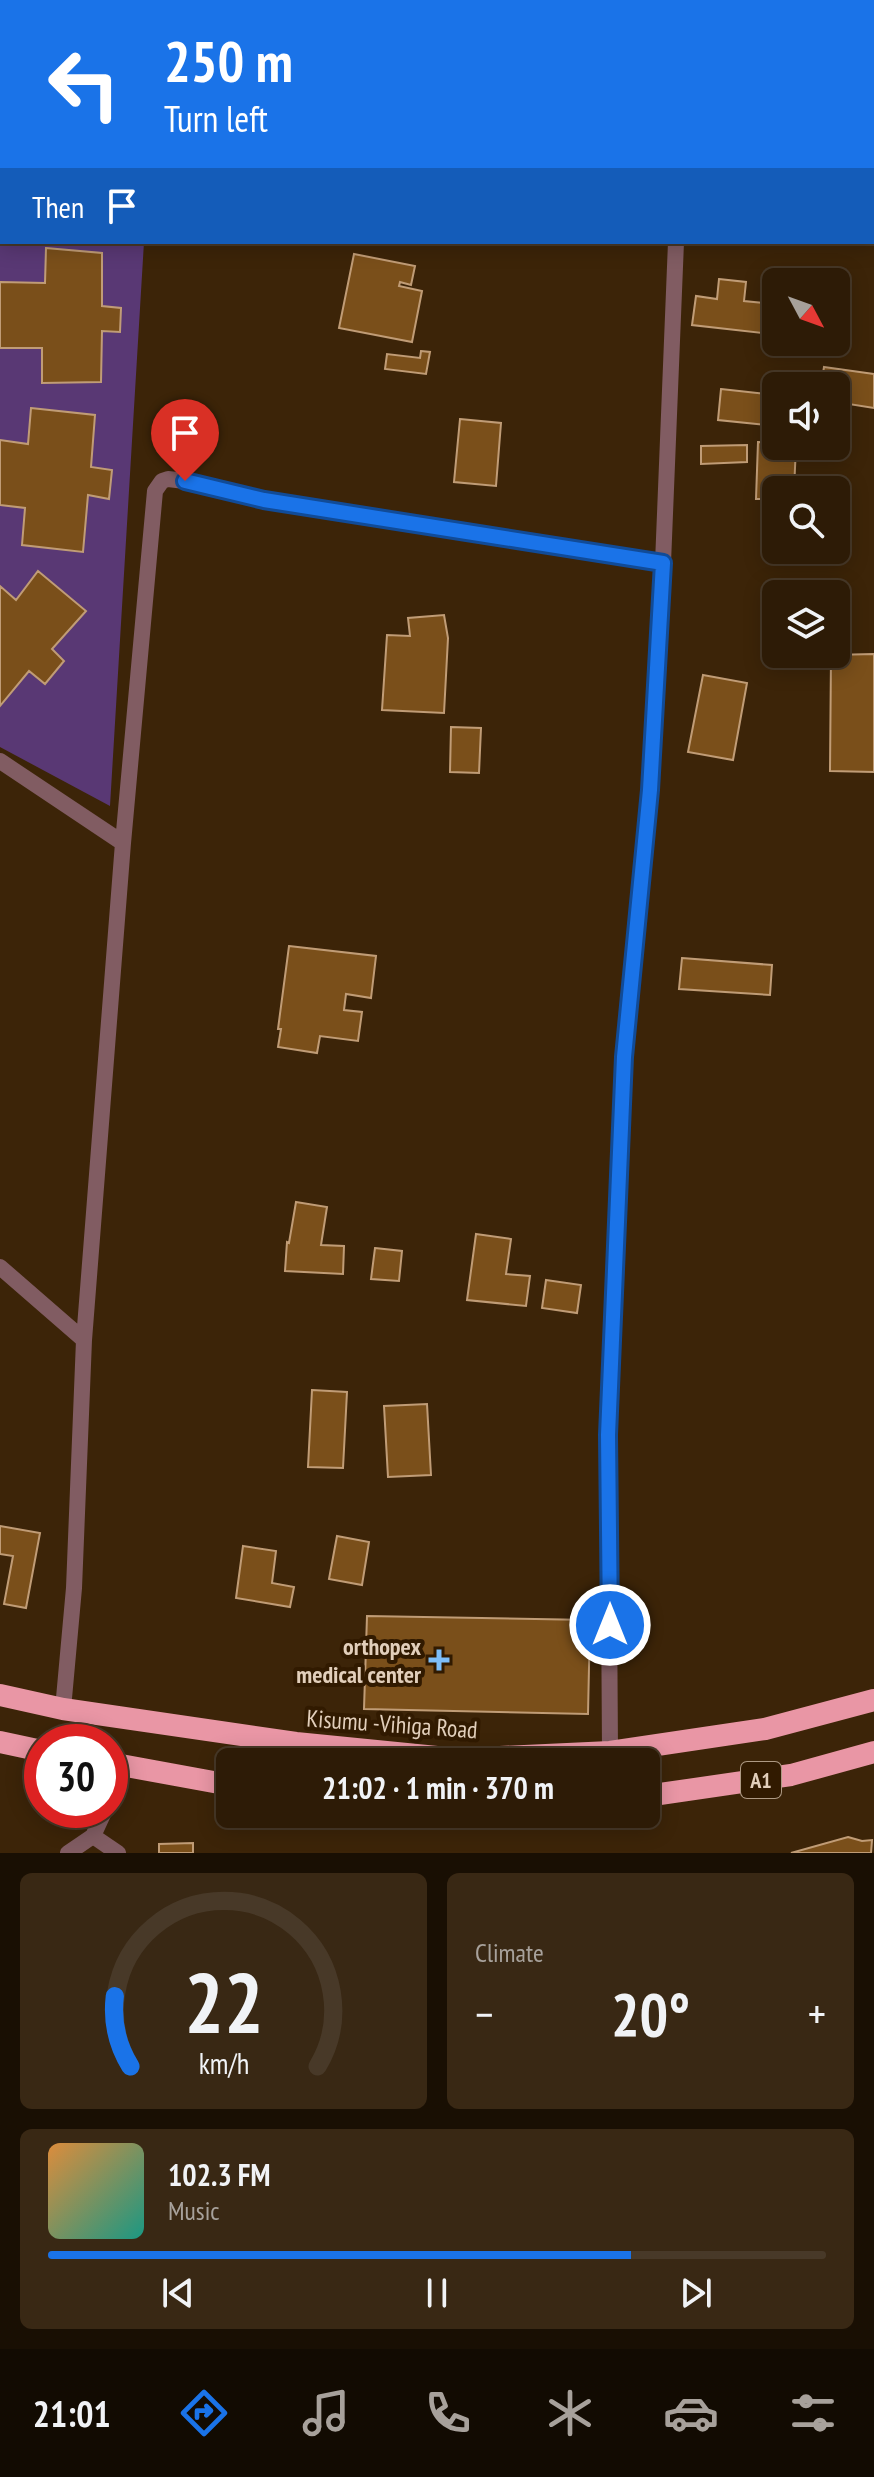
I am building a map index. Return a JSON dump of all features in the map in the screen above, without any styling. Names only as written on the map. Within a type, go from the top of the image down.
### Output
[{"type":"highway","name":"Kisumu -Vihiga Road","points":[[0,1695],[63,1709],[346,1748]]},
{"type":"highway","name":"Kisumu -Vihiga Road","points":[[637,1748],[765,1729],[874,1700]]},
{"type":"highway","points":[[0,1742],[24,1747]]},
{"type":"highway","name":"A1","points":[[660,1794],[791,1775],[874,1752]]},
{"type":"highway","points":[[128,1767],[216,1782]]},
{"type":"street","points":[[610,1748],[608,1435],[623,1072],[650,790],[676,244]]},
{"type":"street","points":[[63,1709],[74,1588],[84,1340],[123,843],[155,491],[162,481],[168,479],[185,481],[264,500],[663,563]]},
{"type":"street","points":[[0,761],[123,843]]},
{"type":"street","points":[[0,1267],[84,1340]]},
{"type":"street","points":[[68,1853],[93,1836],[97,1828]]},
{"type":"street","points":[[93,1836],[118,1853]]},
{"type":"shaded area","points":[[0,244],[144,244],[110,806],[0,747]]},
{"type":"building","points":[[46,248],[102,253],[102,306],[121,308],[120,332],[102,331],[101,382],[42,383],[42,348],[0,348],[0,282],[45,283]]},
{"type":"building","points":[[354,254],[415,266],[411,285],[400,282],[399,286],[422,291],[412,342],[339,328]]},
{"type":"building","points":[[719,279],[746,282],[744,301],[762,303],[762,333],[692,325],[696,296],[717,299]]},
{"type":"building","points":[[421,351],[430,352],[426,374],[385,369],[387,354],[420,358]]},
{"type":"building","points":[[824,367],[874,374],[874,408],[850,404],[850,372],[823,372]]},
{"type":"building","points":[[721,389],[762,393],[762,425],[718,420]]},
{"type":"building","points":[[31,408],[95,415],[91,467],[112,470],[109,499],[88,495],[83,552],[22,545],[25,508],[0,505],[0,440],[28,444]]},
{"type":"building","points":[[460,419],[501,423],[496,486],[454,482]]},
{"type":"building","points":[[758,442],[762,442],[762,460],[795,460],[795,476],[762,476],[762,499],[756,499]]},
{"type":"building","points":[[747,445],[747,462],[701,464],[701,446]]},
{"type":"building","points":[[38,571],[86,611],[52,649],[64,661],[45,684],[29,671],[0,706],[0,586],[16,600]]},
{"type":"building","points":[[444,615],[448,638],[444,713],[382,710],[387,635],[410,636],[408,618]]},
{"type":"building","points":[[874,654],[874,772],[830,771],[831,668],[850,668],[850,655]]},
{"type":"building","points":[[703,675],[747,683],[733,760],[688,752]]},
{"type":"building","points":[[451,727],[481,728],[479,773],[450,772]]},
{"type":"building","points":[[289,946],[376,956],[371,998],[346,994],[344,1010],[362,1012],[358,1041],[320,1036],[317,1053],[278,1047]]},
{"type":"building","points":[[682,958],[772,965],[770,995],[679,989]]},
{"type":"building","points":[[296,1202],[327,1207],[321,1245],[344,1246],[343,1274],[285,1271],[287,1242]]},
{"type":"building","points":[[476,1234],[511,1239],[506,1274],[530,1276],[526,1306],[467,1300]]},
{"type":"building","points":[[375,1248],[402,1251],[399,1281],[371,1279]]},
{"type":"building","points":[[546,1280],[581,1285],[577,1313],[542,1308]]},
{"type":"building","points":[[312,1390],[347,1392],[343,1468],[308,1467]]},
{"type":"building","points":[[427,1404],[431,1475],[388,1477],[384,1406]]},
{"type":"building","points":[[0,1526],[40,1533],[26,1608],[4,1604],[13,1556],[0,1554]]},
{"type":"building","points":[[337,1536],[369,1542],[362,1585],[329,1579]]},
{"type":"building","points":[[243,1546],[276,1551],[272,1583],[294,1587],[290,1607],[236,1598]]},
{"type":"building","points":[[367,1616],[590,1620],[588,1714],[364,1709]]},
{"type":"building","points":[[848,1837],[872,1840],[871,1853],[791,1853]]},
{"type":"building","points":[[193,1843],[193,1853],[159,1853],[159,1844]]},
{"type":"place","name":"orthopex medical center","points":[[439,1660]]},
{"type":"route","points":[[185,481],[264,500],[663,563],[650,790],[624,1057],[608,1435],[610,1625]]}]
